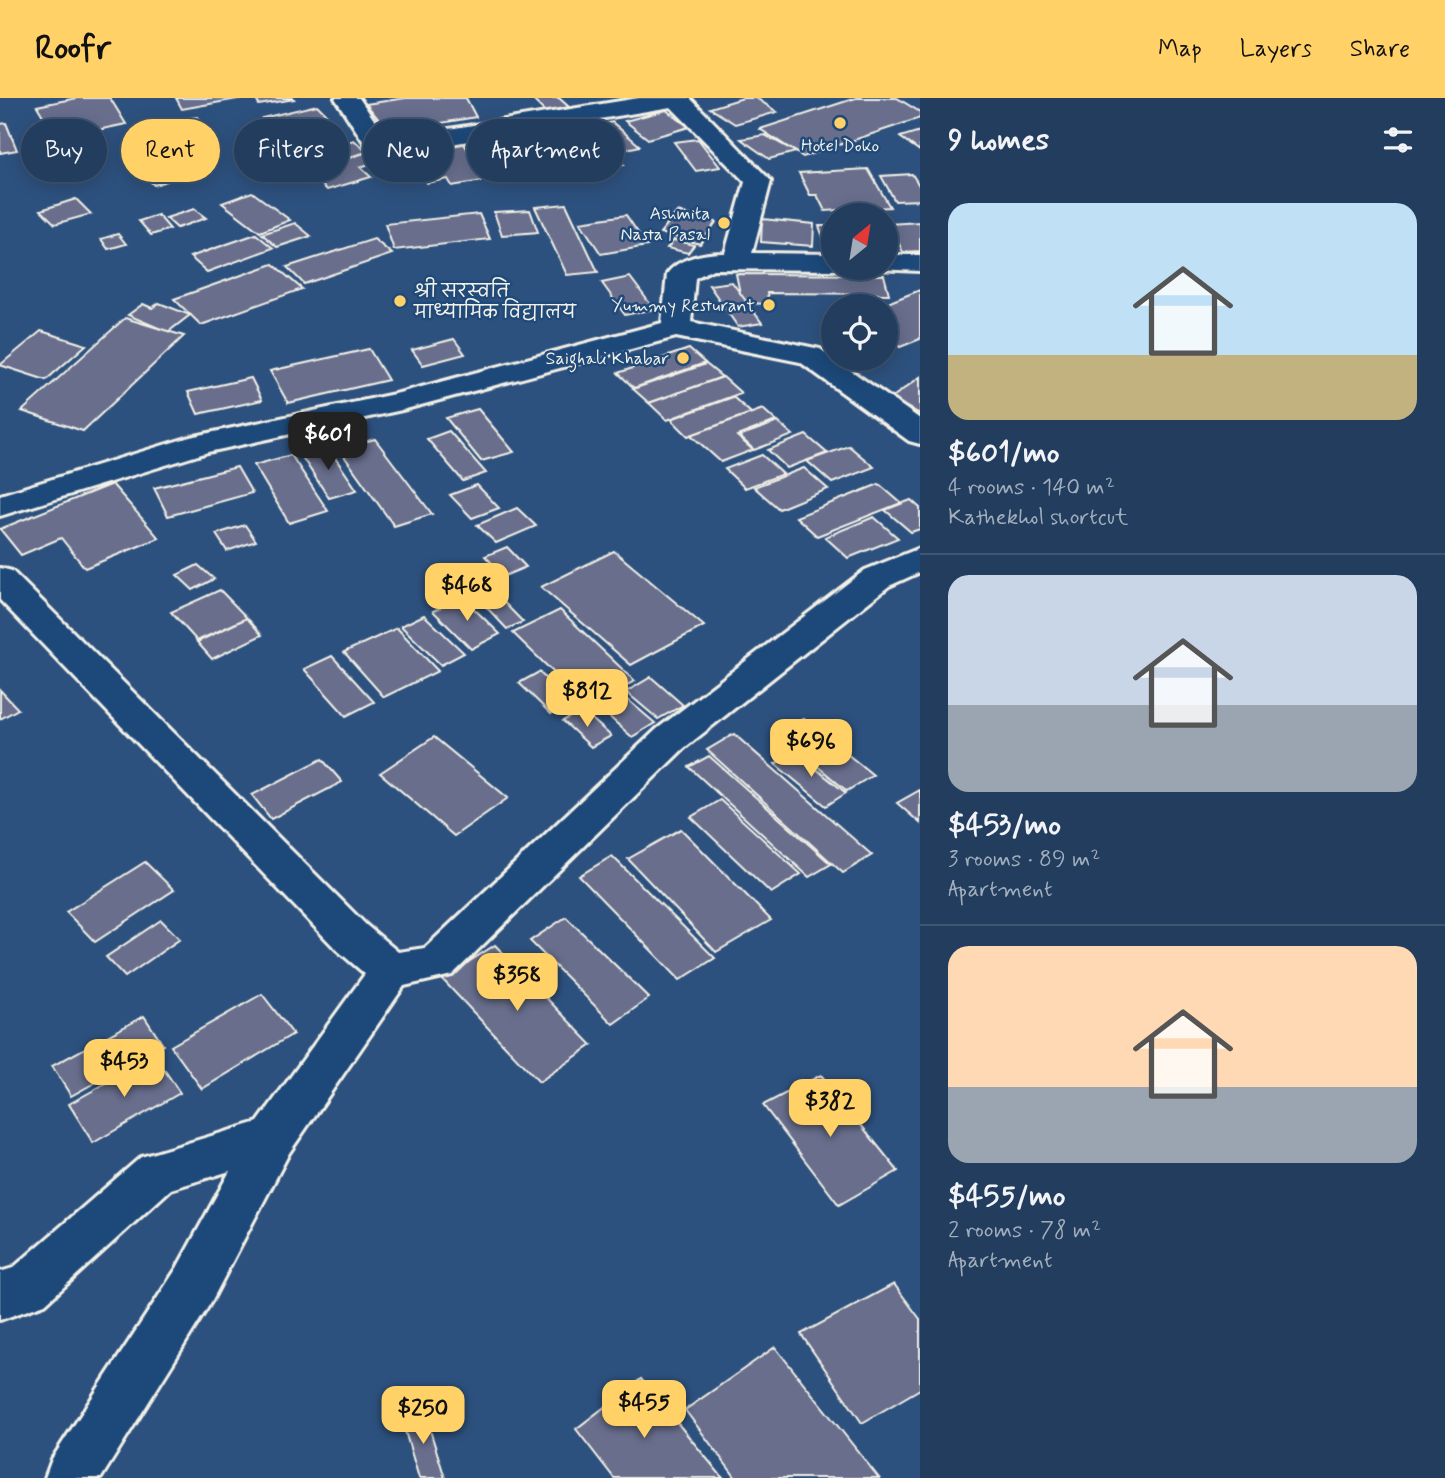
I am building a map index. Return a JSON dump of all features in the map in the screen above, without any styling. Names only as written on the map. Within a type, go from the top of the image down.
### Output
[{"type":"street","points":[[347,98],[380,148],[677,99],[758,181],[736,261]]},
{"type":"street","points":[[676,328],[681,274],[708,261],[821,262]]},
{"type":"street","points":[[898,263],[920,263]]},
{"type":"street","points":[[0,506],[201,444],[402,401],[676,328],[810,355],[920,434]]},
{"type":"street","points":[[71,1478],[194,1285],[273,1139],[391,971],[437,963],[670,739],[877,578],[920,559]]},
{"type":"street","points":[[0,579],[351,937],[391,971]]},
{"type":"street","points":[[0,1296],[28,1287],[156,1172],[273,1139]]},
{"type":"building","points":[[77,98],[110,98],[123,119],[121,125],[107,128],[107,119],[45,119],[37,106]]},
{"type":"building","points":[[176,98],[243,98],[182,109]]},
{"type":"building","points":[[255,98],[293,98],[294,99],[259,105]]},
{"type":"building","points":[[406,98],[466,98],[476,117],[453,121],[378,119],[366,104]]},
{"type":"building","points":[[531,98],[559,98],[569,107],[545,112]]},
{"type":"building","points":[[743,98],[756,98],[777,112],[735,124],[710,108]]},
{"type":"building","name":"Hotel Doko","points":[[856,98],[897,98],[920,112],[920,118],[803,157],[760,129]]},
{"type":"building","points":[[317,105],[331,119],[263,119]]},
{"type":"building","points":[[666,110],[689,127],[648,139],[625,121]]},
{"type":"building","points":[[6,123],[17,150],[0,153],[0,124]]},
{"type":"building","points":[[920,131],[920,151],[900,137]]},
{"type":"building","points":[[624,132],[640,146],[624,150]]},
{"type":"building","points":[[765,135],[796,152],[769,159],[741,139]]},
{"type":"building","points":[[698,139],[720,167],[696,171],[674,142]]},
{"type":"building","points":[[354,140],[363,148],[363,153],[349,157],[349,142]]},
{"type":"building","points":[[462,141],[467,148],[467,182],[476,182],[452,186],[450,182],[453,182],[453,142]]},
{"type":"building","points":[[363,154],[363,166],[360,167],[363,170],[363,179],[327,190],[318,182],[349,182],[349,158]]},
{"type":"building","points":[[868,169],[888,203],[821,203],[817,195],[810,195],[799,173]]},
{"type":"building","points":[[912,174],[920,187],[920,200],[895,201],[881,176]]},
{"type":"building","points":[[252,192],[290,220],[260,232],[222,203]]},
{"type":"building","points":[[76,199],[91,214],[55,224],[41,210]]},
{"type":"building","points":[[566,204],[598,272],[567,275],[535,207]]},
{"type":"building","points":[[194,209],[206,218],[177,228],[166,218]]},
{"type":"building","points":[[530,210],[538,232],[502,235],[494,212]]},
{"type":"building","points":[[677,212],[716,222],[700,244],[660,233]]},
{"type":"building","points":[[479,214],[490,239],[394,250],[385,224]]},
{"type":"building","points":[[158,215],[170,229],[151,235],[139,221]]},
{"type":"building","points":[[626,215],[647,246],[601,254],[580,222]]},
{"type":"building","points":[[762,219],[814,224],[813,246],[761,242]]},
{"type":"building","points":[[920,222],[920,251],[903,252],[898,242],[898,223]]},
{"type":"building","points":[[295,223],[311,236],[277,247],[262,234]]},
{"type":"building","points":[[118,234],[126,244],[108,249],[101,239]]},
{"type":"building","points":[[256,234],[273,248],[207,272],[190,257]]},
{"type":"building","points":[[374,239],[392,254],[304,284],[287,267]]},
{"type":"building","points":[[674,240],[694,245],[688,253],[667,248]]},
{"type":"building","points":[[273,264],[302,289],[201,325],[174,299]]},
{"type":"building","points":[[736,274],[821,275],[821,280],[885,280],[889,294],[767,293],[769,304],[742,303]]},
{"type":"building","points":[[630,277],[654,309],[625,315],[602,283]]},
{"type":"building","points":[[732,282],[762,323],[738,327],[709,285]]},
{"type":"building","points":[[920,290],[920,339],[900,347],[898,345],[898,299]]},
{"type":"building","points":[[159,303],[190,315],[168,332],[128,315],[143,304],[152,308]]},
{"type":"building","points":[[125,318],[184,336],[83,431],[22,411]]},
{"type":"building","points":[[41,331],[86,345],[46,380],[0,365]]},
{"type":"building","points":[[454,339],[465,354],[423,365],[412,350]]},
{"type":"building","points":[[369,349],[388,380],[288,403],[270,371]]},
{"type":"building","points":[[689,349],[705,363],[634,388],[618,373]]},
{"type":"building","points":[[706,364],[722,377],[649,403],[633,389]]},
{"type":"building","points":[[723,377],[741,393],[667,420],[649,403]]},
{"type":"building","points":[[920,377],[920,414],[890,399]]},
{"type":"building","points":[[251,378],[262,400],[198,414],[188,392]]},
{"type":"building","points":[[733,397],[751,413],[688,436],[671,419]]},
{"type":"building","points":[[478,409],[514,452],[481,461],[446,418]]},
{"type":"building","points":[[763,409],[776,421],[737,436],[753,450],[721,462],[691,435]]},
{"type":"building","points":[[778,422],[793,435],[754,450],[739,436]]},
{"type":"building","points":[[449,431],[486,473],[463,481],[427,439]]},
{"type":"building","points":[[806,435],[827,453],[787,468],[768,450]]},
{"type":"building","points":[[375,439],[432,514],[394,526],[339,449]]},
{"type":"building","points":[[327,446],[357,490],[329,498],[300,454]]},
{"type":"building","points":[[849,446],[874,467],[832,483],[807,461]]},
{"type":"building","points":[[291,455],[328,511],[289,523],[254,465]]},
{"type":"building","points":[[762,455],[783,474],[745,488],[725,469]]},
{"type":"building","points":[[237,467],[252,493],[168,516],[154,488]]},
{"type":"building","points":[[804,468],[828,489],[779,509],[754,487]]},
{"type":"building","points":[[112,484],[159,538],[85,568],[61,538],[21,555],[0,529]]},
{"type":"building","points":[[879,484],[901,503],[817,536],[796,517]]},
{"type":"building","points":[[477,485],[499,508],[472,518],[450,495]]},
{"type":"building","points":[[911,500],[920,508],[920,529],[911,532],[885,510]]},
{"type":"building","points":[[517,508],[536,526],[496,543],[477,525]]},
{"type":"building","points":[[874,517],[898,538],[848,558],[825,537]]},
{"type":"building","points":[[245,525],[256,541],[227,551],[216,534]]},
{"type":"building","points":[[507,547],[526,567],[504,576],[485,556]]},
{"type":"building","points":[[614,551],[704,626],[631,665],[541,587]]},
{"type":"building","points":[[198,565],[214,579],[193,590],[177,575]]},
{"type":"building","points":[[489,587],[523,622],[507,629],[474,594]]},
{"type":"building","points":[[220,590],[247,618],[197,641],[171,612]]},
{"type":"building","points":[[462,597],[500,634],[471,649],[433,611]]},
{"type":"building","points":[[560,610],[635,681],[587,705],[513,633]]},
{"type":"building","points":[[424,615],[464,653],[441,665],[401,626]]},
{"type":"building","points":[[247,618],[262,635],[212,659],[197,642]]},
{"type":"building","points":[[397,628],[438,671],[384,697],[344,652]]},
{"type":"building","points":[[332,656],[374,702],[346,716],[304,669]]},
{"type":"building","points":[[539,672],[571,703],[551,714],[519,683]]},
{"type":"building","points":[[651,677],[683,705],[658,719],[626,692]]},
{"type":"building","points":[[0,690],[18,709],[0,719]]},
{"type":"building","points":[[621,694],[655,723],[632,737],[598,707]]},
{"type":"building","points":[[582,710],[611,736],[591,747],[563,721]]},
{"type":"building","points":[[804,719],[873,775],[847,791],[779,734]]},
{"type":"building","points":[[734,734],[872,855],[843,873],[707,750]]},
{"type":"building","points":[[434,737],[508,798],[454,836],[380,773]]},
{"type":"building","points":[[795,752],[846,793],[826,806],[775,764]]},
{"type":"building","points":[[709,756],[831,864],[809,877],[689,767]]},
{"type":"building","points":[[322,759],[342,782],[271,819],[252,795]]},
{"type":"building","points":[[920,790],[920,823],[897,803]]},
{"type":"building","points":[[720,800],[801,874],[771,893],[691,817]]},
{"type":"building","points":[[681,829],[771,920],[716,952],[628,859]]},
{"type":"building","points":[[612,856],[715,958],[680,980],[579,876]]},
{"type":"building","points":[[145,862],[174,890],[95,942],[66,912]]},
{"type":"building","points":[[566,917],[649,998],[613,1024],[530,941]]},
{"type":"building","points":[[161,920],[180,939],[125,977],[106,957]]},
{"type":"building","points":[[495,945],[592,1045],[539,1082],[442,979]]},
{"type":"building","points":[[262,994],[293,1034],[202,1089],[171,1046]]},
{"type":"building","points":[[144,1016],[163,1045],[71,1096],[52,1066]]},
{"type":"building","points":[[155,1056],[180,1093],[93,1143],[69,1104]]},
{"type":"building","points":[[821,1075],[898,1171],[839,1205],[763,1105]]},
{"type":"building","points":[[894,1284],[920,1319],[920,1389],[862,1423],[801,1334]]},
{"type":"building","points":[[775,1347],[879,1478],[736,1478],[685,1410]]},
{"type":"building","points":[[641,1379],[723,1478],[614,1478],[576,1429]]},
{"type":"building","points":[[424,1411],[445,1478],[419,1478],[401,1418]]},
{"type":"place","name":"Hotel Doko","points":[[840,123]]},
{"type":"place","name":"Ashmita Nasta Pasal","points":[[724,223]]},
{"type":"place","name":"श्री सरस्वति माध्यामिक विद्यालय","points":[[400,301]]},
{"type":"place","name":"Yummy Resturant","points":[[769,305]]},
{"type":"place","name":"Saighali Khabar","points":[[683,358]]}]
